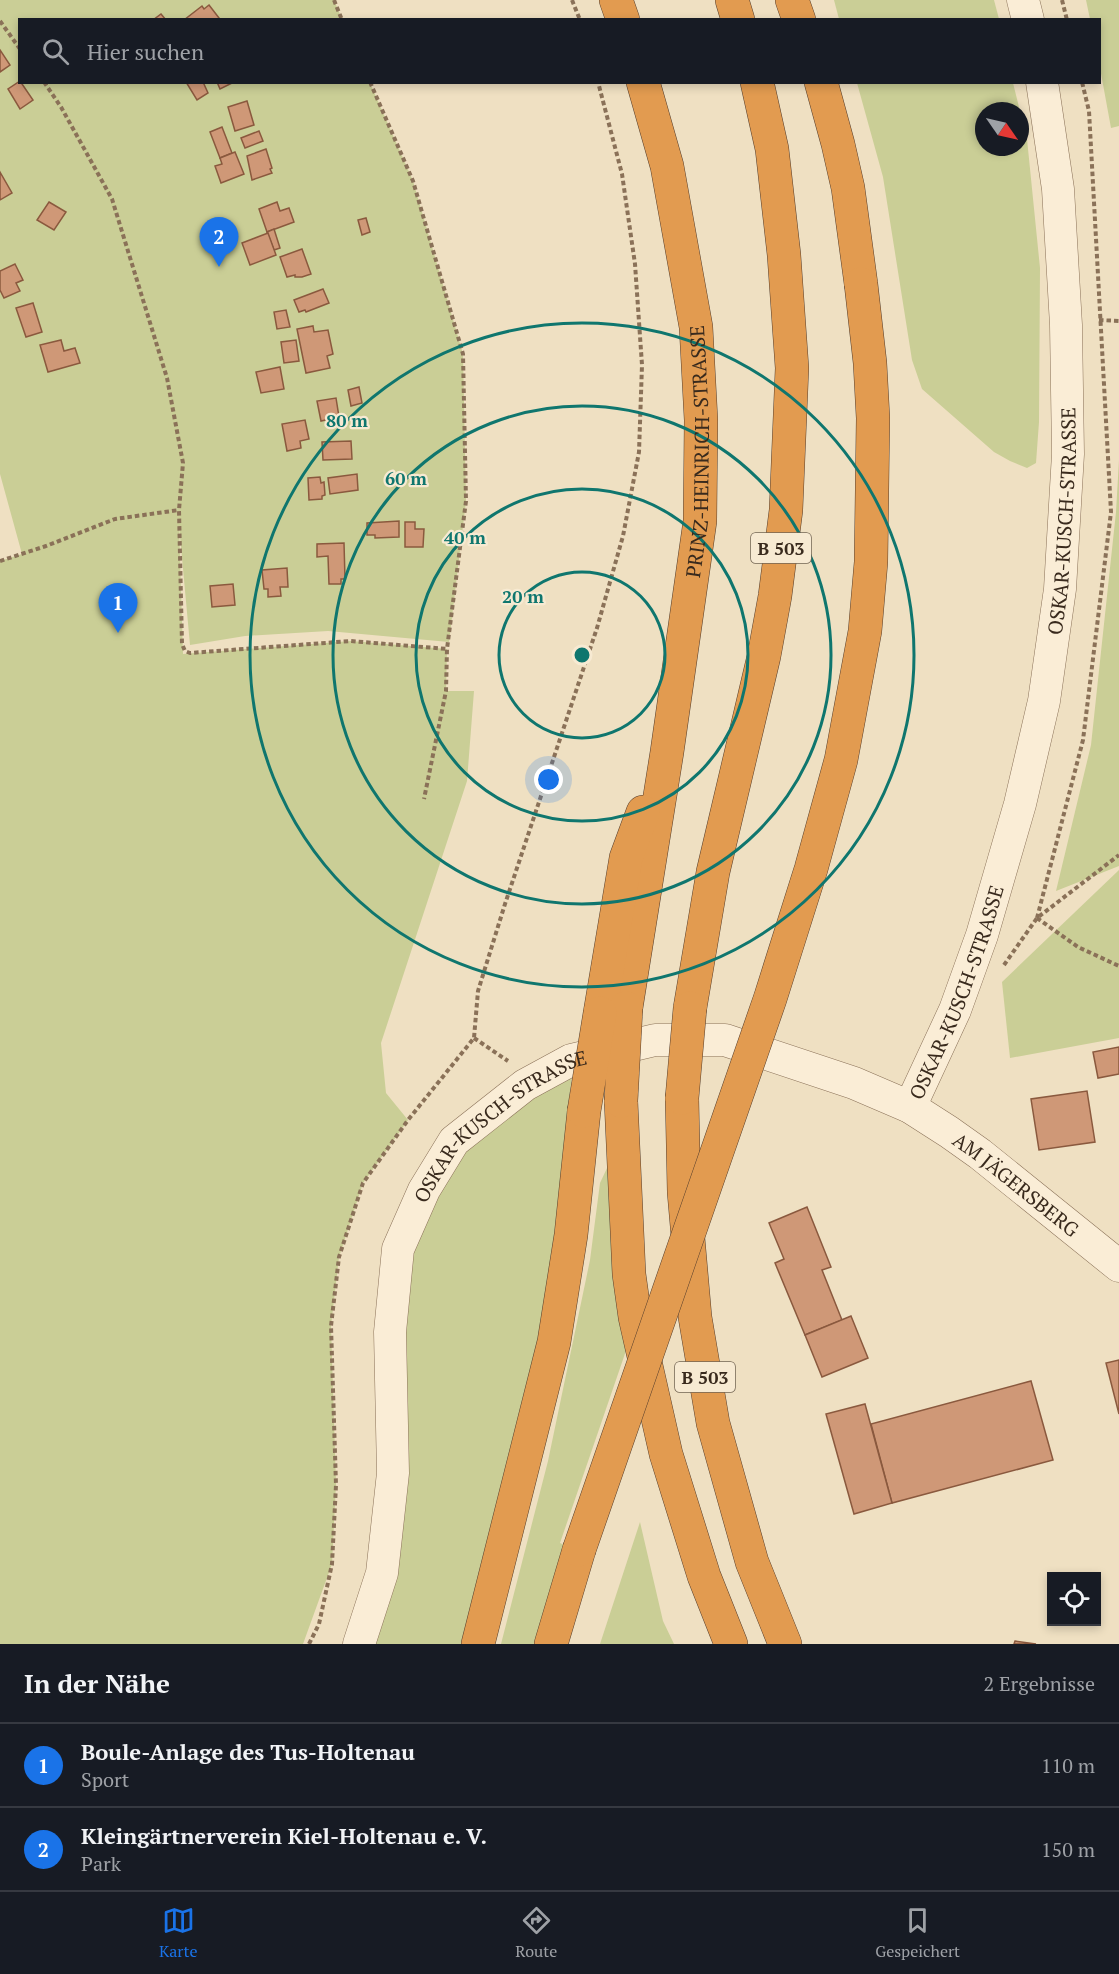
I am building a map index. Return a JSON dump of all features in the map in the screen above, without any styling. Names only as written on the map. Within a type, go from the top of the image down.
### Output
[{"type":"highway","points":[[616,0],[622,18]]},
{"type":"highway","points":[[732,0],[737,18]]},
{"type":"highway","points":[[792,0],[799,18]]},
{"type":"highway","name":"PRINZ-HEINRICH-STRASSE","points":[[613,1011],[667,752],[700,520],[701,420],[696,327],[667,166],[644,84]]},
{"type":"highway","name":"B 503","points":[[757,84],[772,150],[784,255],[792,368],[786,510],[775,596],[764,656],[713,872],[690,1008],[682,1098],[684,1192],[695,1317],[713,1424],[752,1562],[785,1644]]},
{"type":"highway","points":[[551,1644],[579,1550],[771,999],[811,870],[841,760],[865,631],[871,562],[873,418],[870,363],[848,188],[821,84]]},
{"type":"highway","points":[[478,1644],[554,1342],[572,1235],[584,1111],[613,1011]]},
{"type":"highway","name":"B 503","points":[[613,1011],[621,1101],[628,1274],[635,1317],[666,1454],[704,1576],[731,1644]]},
{"type":"street","points":[[1023,0],[1028,18]]},
{"type":"street","name":"OSKAR-KUSCH-STRASSE","points":[[359,1644],[382,1574],[393,1473],[390,1332],[398,1249],[424,1190],[454,1141],[525,1085],[571,1060],[656,1040],[724,1040],[832,1075],[910,1107],[955,1010],[982,935],[1020,804],[1044,701],[1060,589],[1068,454],[1066,325],[1058,189],[1042,84]]},
{"type":"street","name":"AM JÄGERSBERG","points":[[910,1107],[980,1154],[1119,1266]]},
{"type":"path","points":[[334,0],[341,18]]},
{"type":"path","points":[[572,0],[579,18]]},
{"type":"path","points":[[1062,0],[1066,18]]},
{"type":"path","points":[[0,21],[18,46]]},
{"type":"path","points":[[45,84],[61,107],[112,199],[167,378],[183,463],[179,510],[184,652],[351,641],[447,649]]},
{"type":"path","points":[[371,84],[413,181],[463,354],[466,501],[447,649],[446,692],[424,799]]},
{"type":"path","points":[[309,1644],[319,1624],[332,1564],[336,1485],[331,1326],[339,1257],[363,1183],[408,1120],[474,1038],[478,991],[597,628],[623,536],[639,452],[642,365],[635,264],[622,174],[599,84]]},
{"type":"path","points":[[0,561],[115,519],[179,510]]},
{"type":"path","points":[[1119,855],[1037,918],[1078,947],[1119,966]]},
{"type":"green space","points":[[0,0],[334,0],[342,18],[18,18],[18,84],[370,84],[413,181],[463,354],[466,501],[449,642],[328,631],[245,636],[190,645],[179,525],[183,654],[351,641],[447,649],[446,691],[474,691],[467,781],[381,1043],[386,1093],[408,1120],[363,1183],[339,1257],[331,1326],[336,1484],[332,1564],[303,1644],[0,1644],[0,561],[22,554],[0,474]]},
{"type":"green space","points":[[834,0],[994,0],[999,18],[839,18]]},
{"type":"green space","points":[[1086,0],[1119,0],[1119,126],[1111,128],[1101,73],[1101,18],[1090,18]]},
{"type":"green space","points":[[857,84],[1013,84],[1018,102],[975,102],[975,156],[1029,156],[1040,268],[1039,422],[1036,463],[1027,468],[994,452],[922,389],[912,360],[883,177]]},
{"type":"green space","points":[[1119,460],[1119,866],[1056,891],[1091,745],[1116,512]]},
{"type":"green space","points":[[1119,870],[1119,1038],[1010,1058],[1002,982]]},
{"type":"green space","points":[[574,1059],[567,1118],[584,1111],[478,1644],[359,1644],[382,1573],[398,1249],[454,1141]]},
{"type":"green space","points":[[608,1166],[629,1342],[560,1543],[567,1546],[538,1644],[501,1644],[548,1461],[590,1260],[600,1183]]},
{"type":"green space","points":[[640,1522],[663,1621],[674,1644],[600,1644]]},
{"type":"building","points":[[209,5],[219,18],[187,18],[202,6],[204,9]]},
{"type":"building","points":[[0,50],[10,65],[0,72]]},
{"type":"building","points":[[18,82],[22,84],[33,100],[20,109],[8,89]]},
{"type":"building","points":[[187,84],[204,84],[208,93],[197,100]]},
{"type":"building","points":[[218,84],[230,84],[220,89]]},
{"type":"building","points":[[247,101],[254,125],[235,131],[228,107]]},
{"type":"building","points":[[222,127],[232,153],[220,158],[210,132]]},
{"type":"building","points":[[259,131],[263,141],[245,148],[241,138]]},
{"type":"building","points":[[266,149],[272,173],[252,180],[247,156]]},
{"type":"building","points":[[235,152],[244,174],[221,183],[215,166],[222,164],[220,158]]},
{"type":"building","points":[[0,172],[12,193],[0,200]]},
{"type":"building","points":[[49,202],[66,212],[54,230],[37,220]]},
{"type":"building","points":[[277,202],[280,211],[289,208],[294,222],[267,232],[259,209]]},
{"type":"building","points":[[366,218],[370,232],[362,235],[358,220]]},
{"type":"building","points":[[274,229],[280,248],[274,250],[267,232]]},
{"type":"building","points":[[268,233],[276,255],[250,265],[242,243]]},
{"type":"building","points":[[302,249],[311,274],[302,277],[295,277],[295,275],[287,277],[280,257]]},
{"type":"building","points":[[15,264],[23,280],[16,283],[20,291],[4,298],[0,290],[0,271]]},
{"type":"building","points":[[323,289],[329,303],[306,312],[305,310],[299,312],[294,300]]},
{"type":"building","points":[[33,303],[42,332],[26,337],[16,308]]},
{"type":"building","points":[[286,310],[290,327],[277,329],[274,312]]},
{"type":"building","points":[[313,326],[314,332],[328,330],[333,354],[327,356],[330,368],[306,373],[297,329]]},
{"type":"building","points":[[61,340],[64,351],[75,348],[80,363],[48,372],[40,345]]},
{"type":"building","points":[[296,340],[299,361],[284,363],[281,342]]},
{"type":"building","points":[[280,367],[284,389],[261,393],[256,372]]},
{"type":"building","points":[[359,387],[362,403],[351,406],[348,390]]},
{"type":"building","points":[[336,398],[339,417],[321,421],[317,401]]},
{"type":"building","points":[[305,420],[309,439],[300,441],[301,448],[287,451],[282,424]]},
{"type":"building","points":[[351,441],[352,459],[323,460],[322,442]]},
{"type":"building","points":[[357,474],[358,490],[330,494],[328,478]]},
{"type":"building","points":[[320,477],[321,483],[324,482],[325,495],[322,499],[309,500],[308,478]]},
{"type":"building","points":[[399,521],[399,537],[375,538],[375,535],[367,535],[367,523]]},
{"type":"building","points":[[405,522],[415,522],[415,529],[424,529],[423,547],[405,547]]},
{"type":"building","points":[[344,543],[345,579],[341,579],[341,584],[329,584],[328,556],[317,557],[317,544]]},
{"type":"building","points":[[287,568],[288,587],[280,587],[281,596],[268,597],[268,589],[264,589],[262,570]]},
{"type":"building","points":[[233,584],[235,605],[212,607],[210,586]]},
{"type":"building","points":[[1119,1047],[1119,1074],[1098,1078],[1093,1052]]},
{"type":"building","points":[[1087,1091],[1095,1142],[1039,1150],[1031,1099]]},
{"type":"building","points":[[807,1207],[831,1267],[822,1270],[842,1320],[805,1335],[775,1263],[784,1259],[769,1223]]},
{"type":"building","points":[[851,1316],[868,1358],[822,1377],[805,1335]]},
{"type":"building","points":[[1119,1360],[1119,1414],[1106,1363]]},
{"type":"building","points":[[1031,1381],[1053,1460],[892,1503],[871,1424]]},
{"type":"building","points":[[865,1404],[892,1503],[854,1514],[826,1414]]},
{"type":"building","points":[[1015,1641],[1036,1644],[1014,1644]]},
{"type":"place","name":"Kleingärtnerverein Kiel-Holtenau e. V.","points":[[219,267]]},
{"type":"place","name":"Boule-Anlage des Tus-Holtenau","points":[[118,633]]}]
